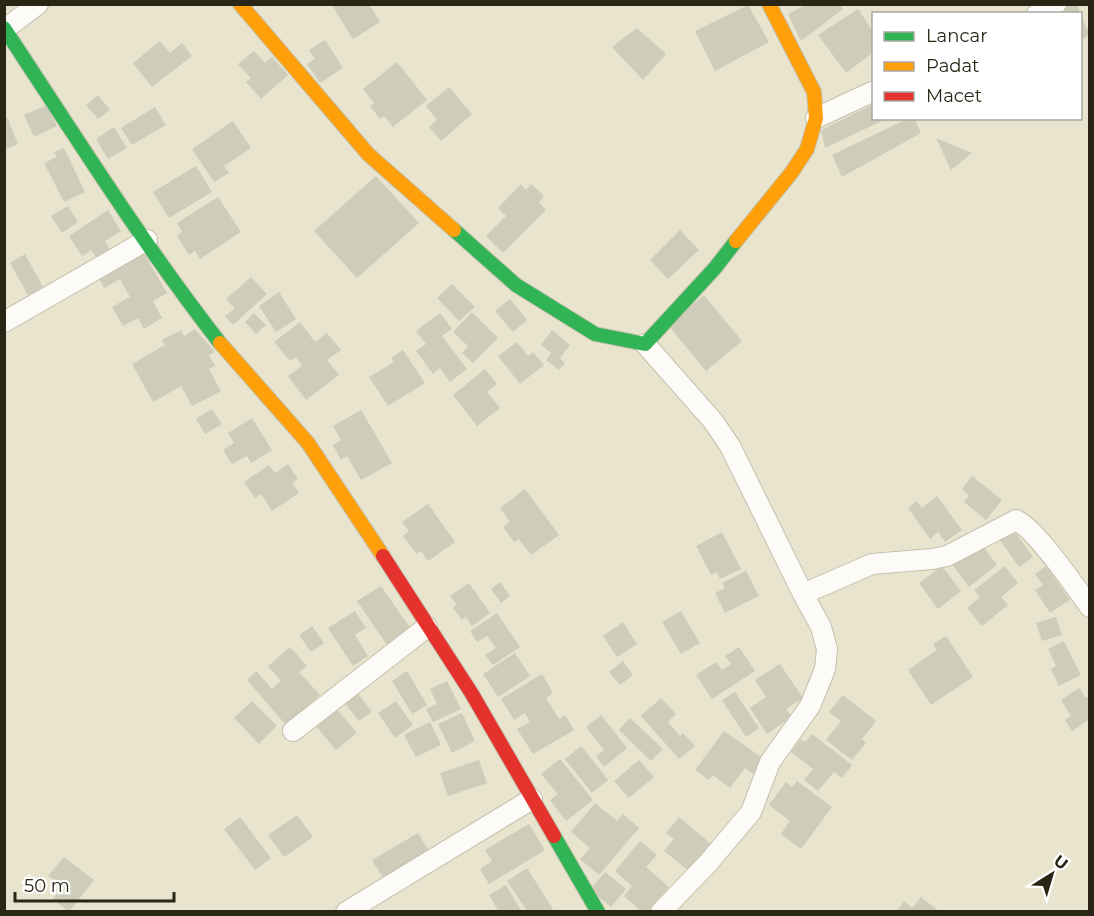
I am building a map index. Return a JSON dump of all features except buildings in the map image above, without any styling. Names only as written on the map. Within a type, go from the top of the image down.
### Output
[{"type":"street","points":[[38,4],[5,29],[80,144],[195,311],[222,346],[314,452],[381,552],[426,627],[472,694],[598,912]]},
{"type":"street","points":[[645,344],[715,268],[792,172],[807,149],[816,118],[814,92],[769,4]]},
{"type":"street","points":[[1041,12],[1056,4]]},
{"type":"street","points":[[247,7],[368,154],[516,285],[595,334],[645,344],[713,421],[730,446],[820,627],[827,649],[825,669],[810,706],[770,762],[752,812],[661,912]]},
{"type":"street","points":[[816,118],[872,91]]},
{"type":"street","points":[[4,322],[147,240]]},
{"type":"street","points":[[803,594],[872,564],[947,556],[1016,520],[1027,528],[1057,562],[1089,607]]},
{"type":"street","points":[[293,731],[426,627]]},
{"type":"street","points":[[346,912],[532,799]]},
{"type":"traffic: fast","points":[[4,28],[136,227],[220,343]]},
{"type":"traffic: fast","points":[[454,230],[516,285],[595,334],[645,344],[715,268],[736,241]]},
{"type":"traffic: fast","points":[[554,836],[598,912]]},
{"type":"traffic: slow","points":[[240,4],[368,154],[454,230]]},
{"type":"traffic: slow","points":[[736,241],[792,172],[807,149],[816,118],[814,92],[769,4]]},
{"type":"traffic: slow","points":[[220,343],[308,443],[383,556]]},
{"type":"traffic: jam","points":[[383,556],[472,694],[554,836]]}]
